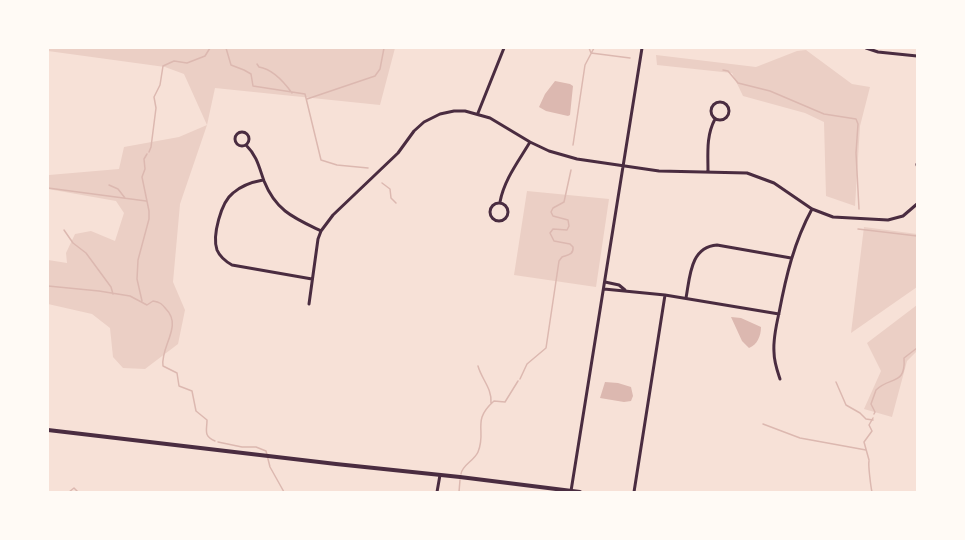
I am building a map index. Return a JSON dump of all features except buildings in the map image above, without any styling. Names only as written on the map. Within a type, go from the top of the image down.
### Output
[{"type":"street","points":[[478,113],[504,48]]},
{"type":"street","points":[[571,491],[642,48]]},
{"type":"street","points":[[866,48],[878,52],[917,56]]},
{"type":"street","points":[[719,102],[725,104],[729,109],[728,115],[724,120],[714,119],[711,114],[712,106],[719,102]]},
{"type":"street","points":[[309,304],[317,247],[321,231],[333,215],[398,153],[414,132],[424,122],[440,114],[454,111],[478,113],[490,118],[530,142],[549,151],[577,159],[659,171],[747,173],[762,178],[786,190],[812,209],[833,217],[888,220],[903,216],[917,204]]},
{"type":"street","points":[[708,172],[708,142],[710,129],[714,119]]},
{"type":"street","points":[[242,132],[247,134],[249,139],[246,145],[241,146],[237,144],[235,140],[237,133],[242,132]]},
{"type":"street","points":[[500,202],[502,190],[508,177],[530,142]]},
{"type":"street","points":[[246,145],[257,158],[271,197],[280,208],[289,215],[321,231]]},
{"type":"street","points":[[264,180],[242,186],[227,200],[222,208],[218,224],[216,248],[224,260],[238,267],[312,279]]},
{"type":"street","points":[[500,202],[507,206],[508,214],[504,220],[499,221],[493,218],[490,211],[493,205],[500,202]]},
{"type":"street","points":[[780,379],[774,362],[773,351],[779,314],[791,258],[800,232],[812,209]]},
{"type":"street","points":[[686,298],[695,258],[711,245],[791,258]]},
{"type":"street","points":[[605,282],[619,285],[625,290]]},
{"type":"street","points":[[604,289],[665,295],[779,314]]},
{"type":"street","points":[[634,492],[665,295]]},
{"type":"street","points":[[48,430],[580,492]]},
{"type":"street","points":[[436,492],[440,475]]},
{"type":"shaded area","points":[[48,48],[395,48],[380,105],[215,88],[207,125],[184,74],[165,67],[48,51]]},
{"type":"shaded area","points":[[806,50],[852,84],[870,87],[860,126],[855,206],[826,196],[824,122],[805,113],[743,96],[732,73],[657,65],[656,55],[756,67],[797,51]]},
{"type":"shaded area","points":[[555,81],[573,86],[570,115],[568,116],[546,111],[539,107],[545,94]]},
{"type":"shaded area","points":[[207,125],[180,204],[173,282],[185,310],[178,344],[145,369],[123,368],[113,357],[110,328],[92,314],[48,304],[48,260],[67,263],[66,253],[75,234],[91,231],[115,241],[124,213],[116,201],[48,189],[49,175],[119,169],[124,147],[179,137]]},
{"type":"shaded area","points":[[527,191],[609,199],[596,287],[514,275]]},
{"type":"shaded area","points":[[864,227],[917,234],[917,287],[851,333]]},
{"type":"shaded area","points":[[917,305],[917,351],[907,361],[892,417],[864,409],[881,371],[867,343]]},
{"type":"shaded area","points":[[731,317],[741,318],[761,327],[758,340],[752,347],[749,348],[742,341]]},
{"type":"shaded area","points":[[605,382],[618,383],[631,387],[633,396],[631,401],[624,402],[600,398]]},
{"type":"waterway","points":[[149,152],[156,108],[154,97],[160,85],[163,66],[174,61],[187,63],[205,56],[210,48]]},
{"type":"waterway","points":[[226,48],[231,65],[251,74],[253,86],[305,94],[321,160],[337,165],[368,168]]},
{"type":"waterway","points":[[307,99],[375,76],[380,69],[384,48]]},
{"type":"waterway","points":[[589,48],[591,53]]},
{"type":"waterway","points":[[573,145],[585,65],[594,48]]},
{"type":"waterway","points":[[591,53],[630,58]]},
{"type":"waterway","points":[[257,64],[259,67],[269,70],[278,77],[292,93]]},
{"type":"waterway","points":[[723,70],[728,71],[738,83],[770,91],[824,114],[856,119],[858,124],[856,153],[859,209]]},
{"type":"waterway","points":[[142,301],[137,279],[138,260],[149,219],[149,211],[142,177],[145,169],[144,159],[147,154]]},
{"type":"waterway","points":[[520,379],[527,364],[546,348],[559,261],[562,257],[568,255],[573,250],[573,247],[570,244],[554,241],[550,233],[553,229],[567,230],[569,226],[568,220],[553,216],[551,212],[553,208],[564,202],[571,170]]},
{"type":"waterway","points":[[382,183],[390,189],[391,198],[396,203]]},
{"type":"waterway","points":[[109,185],[118,189],[125,198]]},
{"type":"waterway","points":[[48,188],[146,201]]},
{"type":"waterway","points":[[858,229],[917,236]]},
{"type":"waterway","points":[[64,230],[73,243],[86,253],[111,287],[113,294]]},
{"type":"waterway","points":[[48,286],[99,291],[130,296],[147,305],[153,301],[162,305],[171,316],[172,322],[172,329],[163,359],[163,366],[177,373],[179,386],[192,391],[196,411],[207,420],[207,435],[215,441]]},
{"type":"waterway","points":[[874,414],[875,412],[871,404],[876,390],[900,377],[904,367],[904,358],[917,348]]},
{"type":"waterway","points":[[478,366],[490,393],[491,403]]},
{"type":"waterway","points":[[461,474],[464,468],[478,452],[481,438],[481,420],[483,414],[494,401],[505,402],[518,381]]},
{"type":"waterway","points":[[836,382],[846,405],[860,413],[866,419],[873,420]]},
{"type":"waterway","points":[[869,460],[864,442],[872,431],[869,425],[873,418]]},
{"type":"waterway","points":[[763,424],[800,438],[866,450]]},
{"type":"waterway","points":[[218,442],[242,447],[256,447],[266,451],[270,467],[284,492]]},
{"type":"waterway","points":[[869,461],[872,492]]},
{"type":"waterway","points":[[459,492],[460,480]]},
{"type":"waterway","points":[[69,492],[74,488],[78,492]]}]
